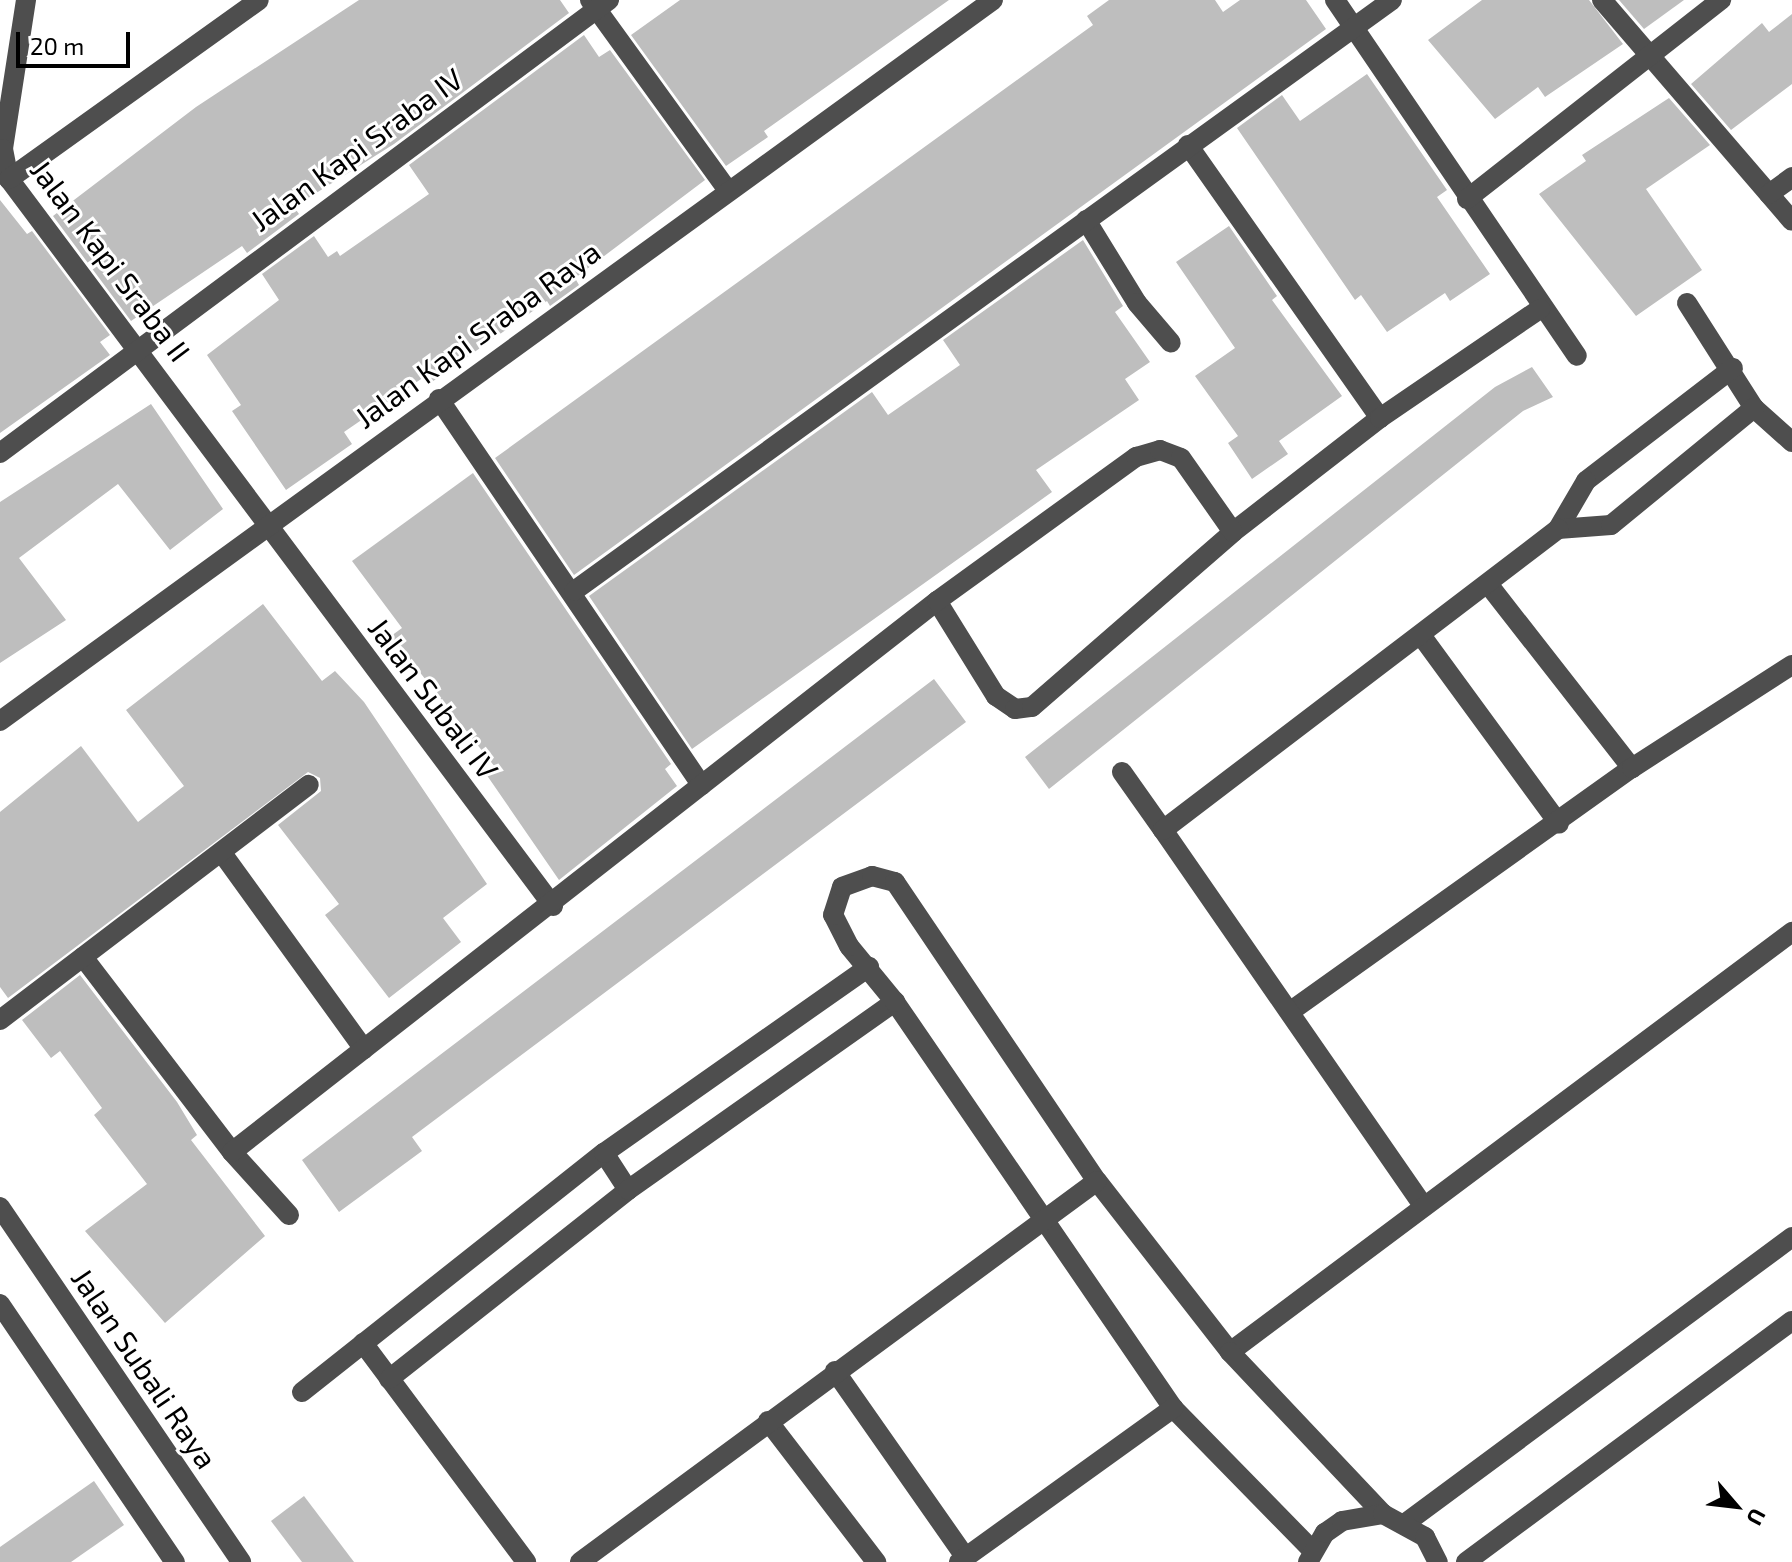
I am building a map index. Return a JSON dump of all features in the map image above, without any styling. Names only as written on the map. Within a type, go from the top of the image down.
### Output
[{"type":"street","name":"Jalan Kapi Sraba II","points":[[26,0],[3,149],[9,179],[139,346],[267,527]]},
{"type":"street","points":[[9,179],[259,0]]},
{"type":"street","name":"Jalan Kapi Sraba Raya","points":[[0,721],[727,189],[993,0]]},
{"type":"street","points":[[1335,0],[1540,309],[1577,356]]},
{"type":"street","points":[[574,591],[1392,0]]},
{"type":"street","points":[[1602,0],[1792,221]]},
{"type":"street","points":[[1467,199],[1649,52],[1721,0]]},
{"type":"street","points":[[599,3],[727,189]]},
{"type":"street","name":"Jalan Kapi Sraba IV","points":[[0,453],[599,3]]},
{"type":"street","points":[[1188,145],[1380,418]]},
{"type":"street","points":[[1769,194],[1792,177]]},
{"type":"street","points":[[1086,220],[1137,303],[1171,343]]},
{"type":"street","points":[[1687,303],[1733,368],[1754,408],[1792,442]]},
{"type":"street","points":[[937,601],[996,696],[1015,709],[1032,707],[1233,532],[1380,418],[1540,309]]},
{"type":"street","points":[[1163,830],[1423,638],[1558,529],[1586,481],[1733,368]]},
{"type":"street","points":[[439,399],[574,591],[701,785]]},
{"type":"street","points":[[1558,529],[1611,525],[1754,408]]},
{"type":"street","points":[[232,1152],[553,906],[701,785],[937,601],[1136,457],[1160,450],[1181,458],[1233,532]]},
{"type":"street","name":"Jalan Subali IV","points":[[267,527],[553,906]]},
{"type":"street","points":[[1488,584],[1632,768]]},
{"type":"street","points":[[1423,638],[1559,824]]},
{"type":"street","points":[[1291,1011],[1559,824],[1632,768],[1792,665]]},
{"type":"street","points":[[1122,772],[1291,1011],[1422,1204]]},
{"type":"street","points":[[0,1020],[309,785]]},
{"type":"street","points":[[222,853],[364,1049]]},
{"type":"street","points":[[1383,1514],[1230,1352],[1097,1181],[895,882],[872,876],[842,887],[833,915],[849,946],[895,1002],[1173,1408],[1310,1556],[1342,1521],[1383,1514],[1407,1522],[1425,1537],[1438,1562]]},
{"type":"street","points":[[1230,1352],[1422,1204],[1792,932]]},
{"type":"street","points":[[83,957],[232,1152],[289,1215]]},
{"type":"street","points":[[302,1392],[604,1153],[869,967]]},
{"type":"street","points":[[389,1379],[628,1190],[895,1002]]},
{"type":"street","points":[[604,1153],[628,1190]]},
{"type":"street","points":[[580,1562],[835,1371],[1097,1181]]},
{"type":"street","name":"Jalan Subali Raya","points":[[0,1207],[241,1562]]},
{"type":"street","points":[[1407,1522],[1792,1237]]},
{"type":"street","points":[[0,1304],[175,1562]]},
{"type":"street","points":[[1466,1562],[1792,1321]]},
{"type":"street","points":[[363,1343],[526,1562]]},
{"type":"street","points":[[835,1371],[962,1560],[1173,1408]]},
{"type":"street","points":[[768,1421],[876,1562]]},
{"type":"building","points":[[359,0],[560,0],[569,13],[394,144],[294,207],[299,214],[247,253],[242,246],[131,321],[53,216],[196,107]]},
{"type":"building","points":[[680,0],[949,0],[764,131],[768,137],[726,166],[631,35]]},
{"type":"building","points":[[1109,0],[1215,0],[1223,12],[1240,0],[1306,0],[1326,29],[574,575],[495,458],[1093,25],[1087,16]]},
{"type":"building","points":[[1482,0],[1589,0],[1623,44],[1545,97],[1538,87],[1495,119],[1428,40]]},
{"type":"building","points":[[1619,0],[1684,0],[1644,29]]},
{"type":"building","points":[[1792,14],[1792,84],[1731,130],[1691,84],[1762,23],[1769,32]]},
{"type":"building","points":[[584,35],[599,57],[610,50],[705,180],[575,278],[579,285],[550,306],[547,301],[429,384],[424,377],[344,432],[352,444],[286,490],[232,411],[241,405],[207,355],[279,300],[262,274],[314,236],[328,257],[337,251],[340,256],[429,194],[409,165]]},
{"type":"building","points":[[1367,74],[1447,190],[1437,197],[1490,274],[1450,301],[1445,293],[1387,332],[1361,295],[1355,300],[1237,128],[1282,95],[1300,121]]},
{"type":"building","points":[[1669,98],[1710,145],[1646,189],[1702,270],[1636,316],[1539,194],[1586,161],[1582,155]]},
{"type":"building","points":[[0,200],[27,234],[32,231],[110,335],[100,342],[110,355],[0,433]]},
{"type":"building","points":[[1229,226],[1277,296],[1272,300],[1342,396],[1279,441],[1288,454],[1252,479],[1228,443],[1238,436],[1195,376],[1235,348],[1176,262]]},
{"type":"building","points":[[1083,240],[1123,306],[1115,312],[1150,362],[1125,379],[1139,400],[1036,470],[1052,492],[692,749],[589,596],[872,392],[888,415],[960,365],[943,340]]},
{"type":"building","points":[[1532,367],[1553,397],[1523,411],[1049,789],[1025,757],[1495,387]]},
{"type":"building","points":[[151,404],[223,509],[170,550],[118,484],[19,558],[66,620],[0,663],[0,502]]},
{"type":"building","points":[[473,473],[671,764],[665,769],[677,786],[559,880],[486,774],[495,767],[391,636],[402,628],[352,561]]},
{"type":"building","points":[[263,604],[322,681],[335,671],[364,702],[487,884],[443,918],[461,942],[389,998],[325,915],[339,904],[278,825],[321,791],[320,778],[308,772],[8,998],[0,987],[0,812],[81,746],[138,822],[184,786],[126,710]]},
{"type":"building","points":[[934,679],[966,722],[412,1137],[422,1151],[339,1212],[302,1160]]},
{"type":"building","points":[[80,975],[177,1102],[197,1135],[191,1140],[265,1236],[165,1323],[85,1231],[147,1184],[94,1115],[102,1108],[60,1051],[51,1058],[22,1020]]},
{"type":"building","points":[[94,1481],[124,1525],[71,1562],[0,1562],[0,1547]]},
{"type":"building","points":[[304,1496],[354,1562],[302,1562],[271,1521]]}]
